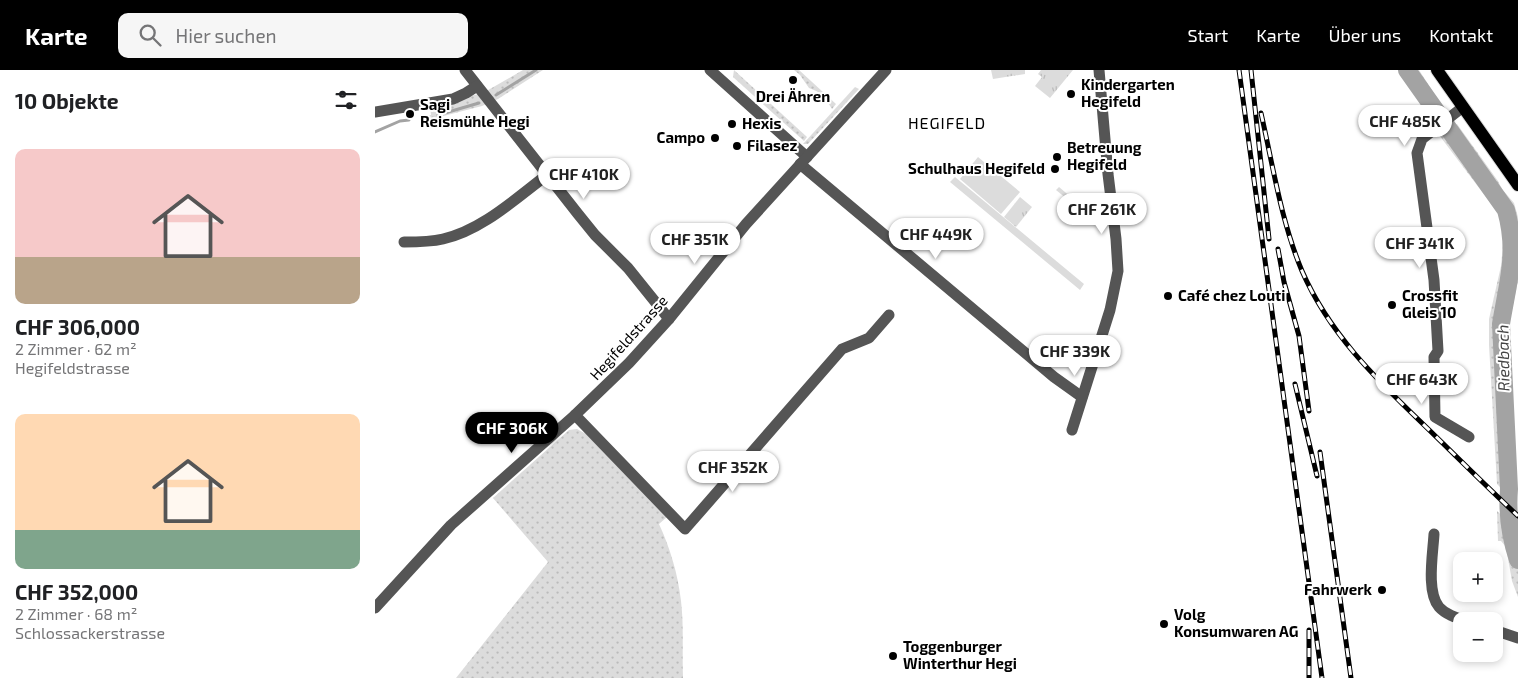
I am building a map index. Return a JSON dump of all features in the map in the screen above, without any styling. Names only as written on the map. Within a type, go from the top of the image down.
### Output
[{"type":"main road","points":[[1437,70],[1517,182]]},
{"type":"street","points":[[465,70],[595,235],[628,268],[669,319]]},
{"type":"street","points":[[710,70],[803,160],[1054,377],[1082,397]]},
{"type":"street","name":"Hegifeldstrasse","points":[[375,608],[451,525],[575,415],[629,363],[669,319],[746,224],[886,70]]},
{"type":"street","points":[[1072,430],[1110,310],[1117,271],[1116,239],[1099,70]]},
{"type":"street","points":[[375,112],[453,99],[466,94],[477,86]]},
{"type":"street","points":[[1463,107],[1422,139],[1417,153],[1434,274],[1438,351],[1433,357],[1435,417],[1469,437]]},
{"type":"street","points":[[404,242],[435,240],[463,232],[487,220],[547,175]]},
{"type":"street","points":[[575,415],[685,529],[842,349],[869,338],[889,315]]},
{"type":"street","points":[[1434,534],[1432,581],[1434,600],[1440,609],[1453,616]]},
{"type":"street","points":[[1503,633],[1518,638]]},
{"type":"green space","points":[[523,70],[543,70],[498,99],[482,106],[428,120],[425,119],[424,116],[431,115],[430,105],[483,93]]},
{"type":"green space","points":[[734,70],[807,137],[804,141],[733,77]]},
{"type":"green space","points":[[794,70],[799,70],[836,104],[832,109],[821,93],[809,88]]},
{"type":"green space","points":[[991,70],[1025,70],[1025,74],[993,79]]},
{"type":"green space","points":[[1041,70],[1073,70],[1050,98],[1035,86],[1042,77],[1038,74]]},
{"type":"green space","points":[[1398,70],[1419,70],[1444,109],[1435,116],[1431,115]]},
{"type":"green space","points":[[855,87],[859,89],[808,144],[803,144]]},
{"type":"green space","points":[[1457,124],[1502,189],[1514,203],[1518,217],[1518,281],[1509,324],[1517,504],[1497,484],[1489,345],[1489,319],[1501,266],[1504,234],[1498,213],[1439,135]]},
{"type":"green space","points":[[978,157],[1020,192],[1001,214],[960,179]]},
{"type":"green space","points":[[955,177],[1084,284],[1080,290],[950,182]]},
{"type":"green space","points":[[1059,187],[1091,214],[1093,213],[1100,219],[1096,225],[1056,190]]},
{"type":"green space","points":[[1020,197],[1032,207],[1016,227],[1004,217]]},
{"type":"green space","points":[[577,429],[586,434],[667,517],[659,524],[673,561],[680,591],[683,678],[456,678],[548,562],[493,498],[569,430]]},
{"type":"green space","points":[[1497,511],[1517,530],[1513,517],[1518,522],[1518,597],[1512,581],[1506,547],[1501,541],[1498,541]]},
{"type":"waterway","points":[[496,95],[536,70]]},
{"type":"waterway","name":"Riedbach","points":[[1407,70],[1506,210],[1510,225],[1511,267],[1501,324],[1509,489],[1508,507],[1511,534],[1518,560]]},
{"type":"waterway","points":[[438,115],[479,103]]},
{"type":"waterway","points":[[375,132],[400,121],[409,120]]},
{"type":"railway","points":[[1239,70],[1322,678]]},
{"type":"railway","points":[[1251,70],[1269,239]]},
{"type":"railway","points":[[1261,113],[1288,233],[1302,271],[1326,315],[1339,335],[1371,372],[1518,516]]},
{"type":"railway","points":[[1278,249],[1284,282],[1299,336],[1309,411]]},
{"type":"railway","points":[[1295,384],[1317,476]]},
{"type":"railway","points":[[1320,452],[1351,678]]},
{"type":"railway","points":[[1309,630],[1309,678]]},
{"type":"place","name":"Drei Ähren","points":[[793,80]]},
{"type":"place","name":"Kindergarten Hegifeld","points":[[1071,94]]},
{"type":"place","name":"Sagi Reismühle Hegi","points":[[410,114]]},
{"type":"place","name":"Hexis","points":[[732,124]]},
{"type":"place","name":"Campo","points":[[715,138]]},
{"type":"place","name":"Filasez","points":[[737,146]]},
{"type":"place","name":"Betreuung Hegifeld","points":[[1057,157]]},
{"type":"place","name":"Schulhaus Hegifeld","points":[[1055,169]]},
{"type":"place","name":"Café chez Louti","points":[[1168,296]]},
{"type":"place","name":"Crossfit Gleis 10","points":[[1392,305]]},
{"type":"place","name":"Fahrwerk","points":[[1382,590]]},
{"type":"place","name":"Volg Konsumwaren AG","points":[[1164,624]]},
{"type":"place","name":"Toggenburger Winterthur Hegi","points":[[893,656]]},
{"type":"district","name":"HEGIFELD","points":[[947,123]]}]
